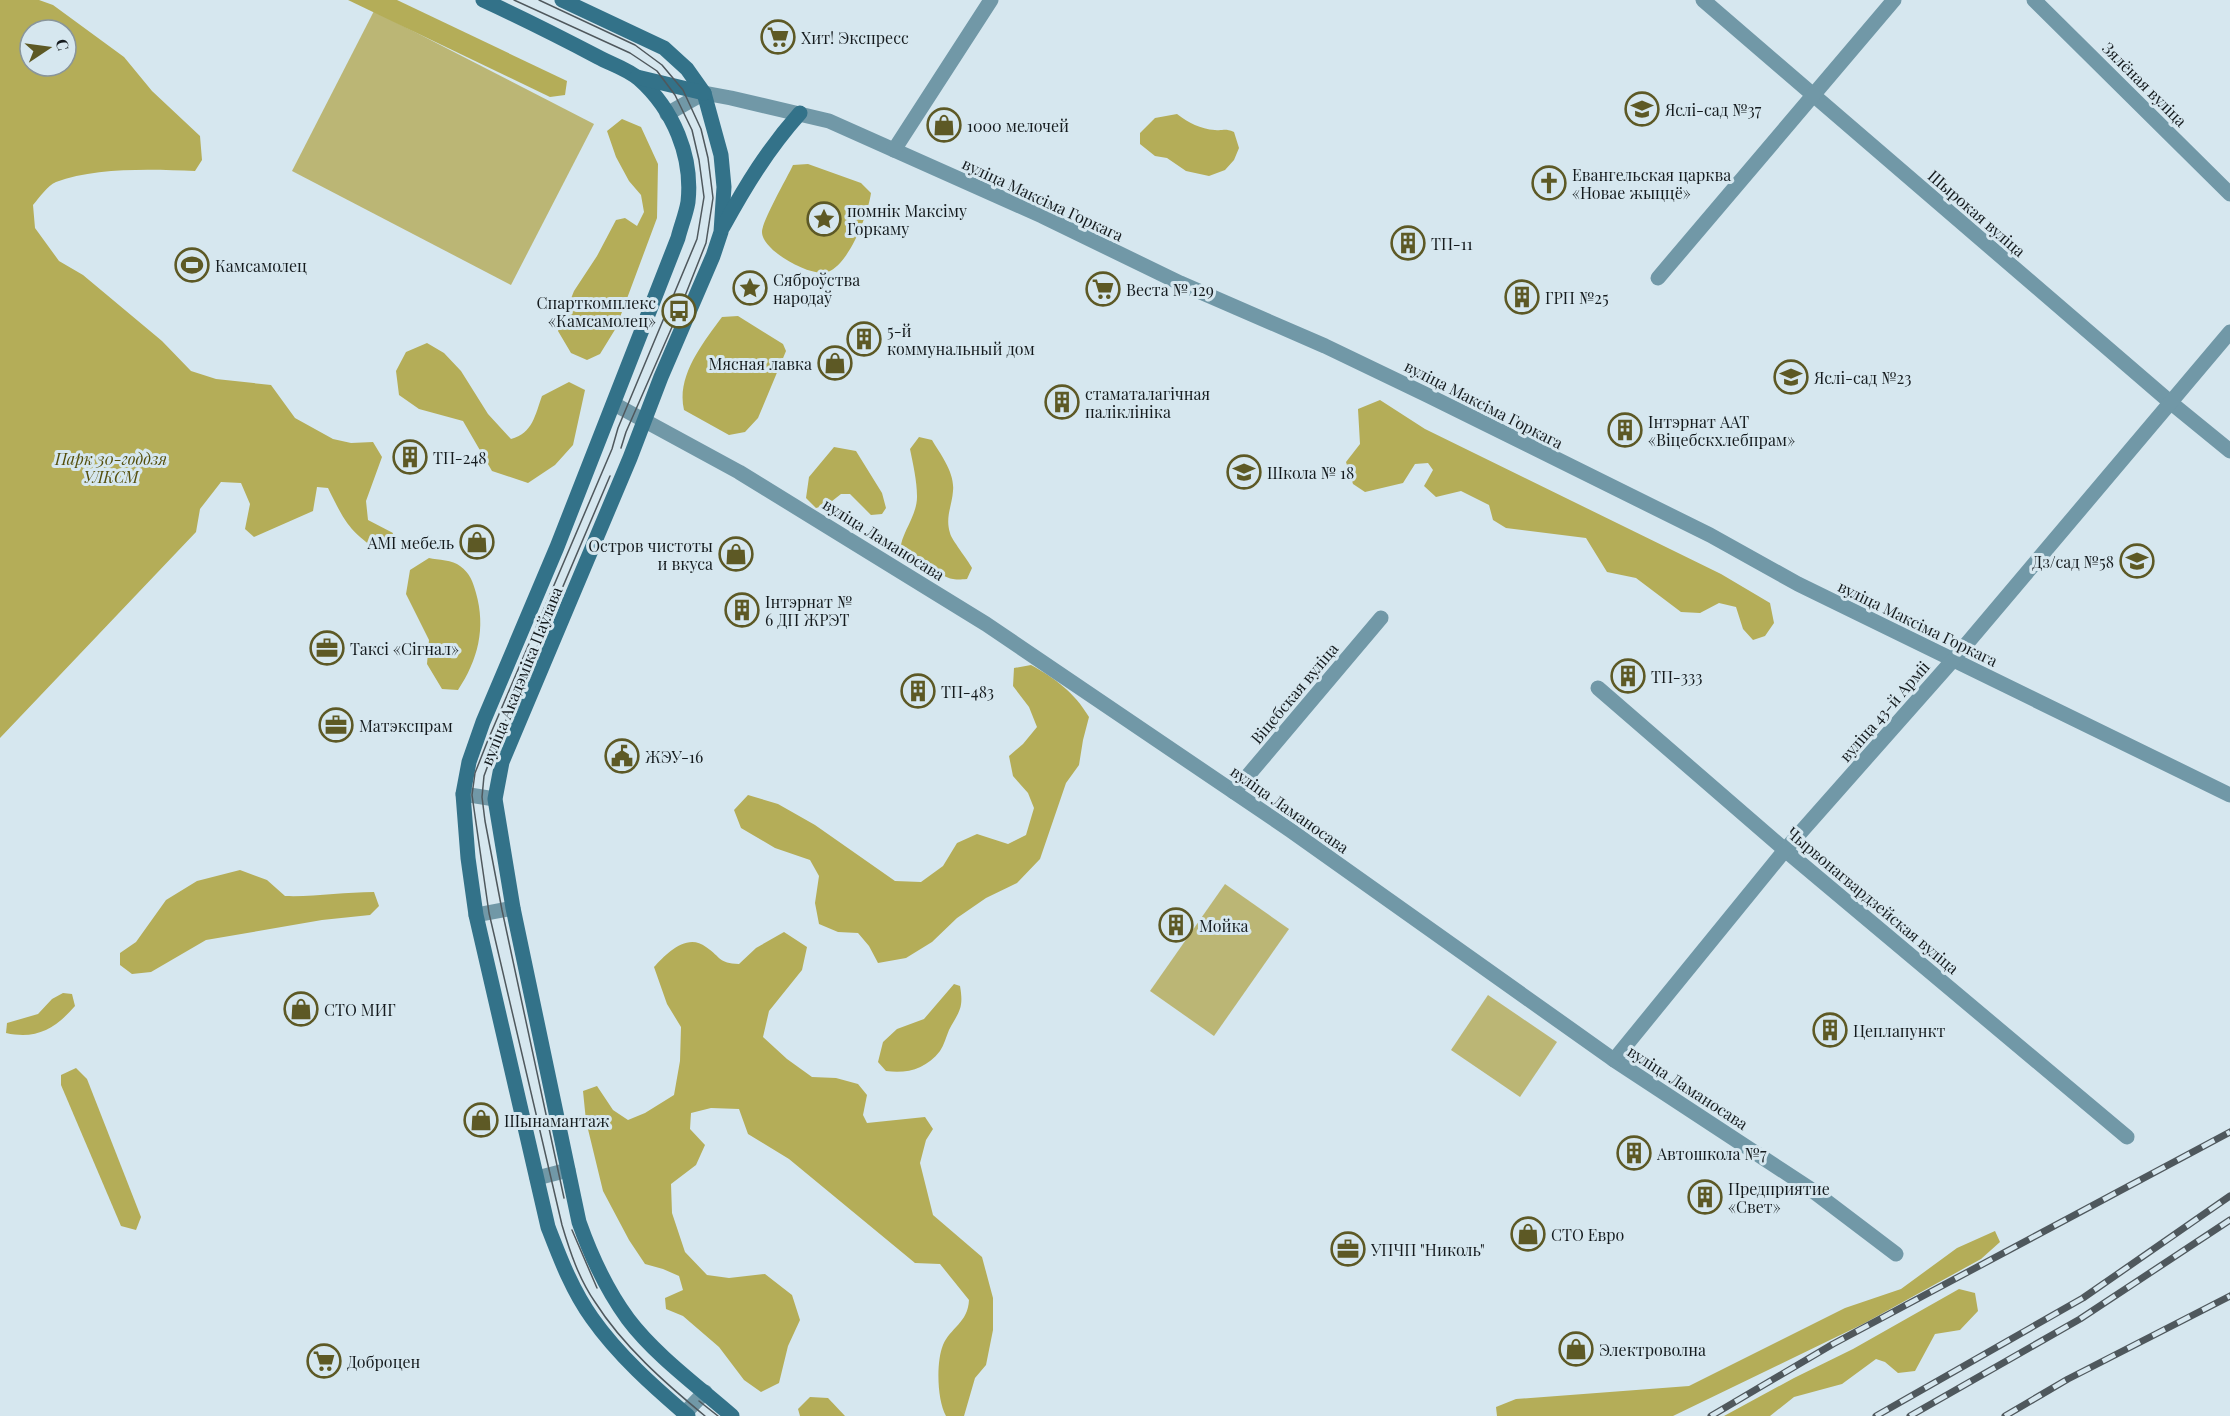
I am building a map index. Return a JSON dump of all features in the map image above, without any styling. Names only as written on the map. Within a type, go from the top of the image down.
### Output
[{"type":"main road","name":"вуліца Максіма Горкага","points":[[483,0],[637,77],[704,93]]},
{"type":"main road","points":[[562,0],[664,48],[687,69],[704,93]]},
{"type":"main road","name":"вуліца Максіма Горкага","points":[[637,77],[668,114]]},
{"type":"main road","name":"вуліца Акадэміка Паўлава","points":[[704,93],[721,154],[724,187],[721,232],[502,762],[495,799],[513,908],[579,1222],[590,1253],[603,1280],[629,1320],[667,1360],[732,1416]]},
{"type":"main road","points":[[721,232],[744,187],[761,161],[800,113]]},
{"type":"main road","name":"вуліца Акадэміка Паўлава","points":[[668,114],[681,140],[687,170],[688,202],[678,238],[552,558],[483,722],[469,762],[463,794],[468,858],[476,915],[548,1227],[561,1260],[591,1317],[620,1353],[687,1415]]},
{"type":"street","points":[[894,150],[991,0]]},
{"type":"street","name":"Шырокая вуліца","points":[[1703,0],[2230,451]]},
{"type":"street","points":[[1658,278],[1894,0]]},
{"type":"street","name":"Зялёная вуліца","points":[[2034,0],[2230,194]]},
{"type":"street","name":"вуліца Максіма Горкага","points":[[704,93],[829,121],[1042,216],[1179,283],[1325,346],[1710,535],[1798,584],[2230,795]]},
{"type":"street","points":[[668,114],[704,93]]},
{"type":"street","name":"вуліца 43-й Арміі","points":[[1614,1060],[1785,850],[1953,660],[2230,332]]},
{"type":"street","name":"вуліца Ламаносава","points":[[614,404],[739,472],[956,605],[1234,792],[1614,1060],[1809,1188],[1896,1254]]},
{"type":"street","name":"Віцебская вуліца","points":[[1234,792],[1381,618]]},
{"type":"street","name":"Чырвонагвардзейская вуліца","points":[[1598,688],[1785,850],[2127,1137]]},
{"type":"street","points":[[463,794],[495,799]]},
{"type":"street","points":[[476,915],[513,908]]},
{"type":"street","points":[[537,1178],[568,1170]]},
{"type":"street","points":[[687,1415],[705,1392]]},
{"type":"shaded area","points":[[374,11],[594,124],[511,285],[292,171]]},
{"type":"shaded area","points":[[1225,884],[1289,929],[1214,1036],[1150,991]]},
{"type":"shaded area","points":[[1488,995],[1557,1042],[1520,1097],[1451,1050]]},
{"type":"green space","name":"Парк 30-годдзя УЛКСМ","points":[[0,0],[39,0],[53,5],[71,18],[18,18],[18,78],[78,78],[78,23],[124,57],[152,91],[200,136],[202,160],[195,171],[106,171],[71,177],[56,182],[46,189],[33,205],[35,228],[59,261],[83,275],[162,341],[191,371],[216,379],[271,385],[295,418],[333,439],[351,443],[373,442],[382,457],[366,501],[368,520],[393,533],[389,546],[373,547],[357,534],[346,521],[328,488],[317,487],[313,511],[254,537],[245,529],[250,504],[241,483],[221,482],[200,509],[196,532],[0,738]]},
{"type":"green space","points":[[348,0],[397,0],[567,81],[565,95],[550,97]]},
{"type":"green space","points":[[1177,114],[1200,127],[1234,132],[1239,148],[1234,160],[1225,170],[1209,176],[1186,171],[1167,158],[1155,156],[1140,144],[1140,133],[1155,118]]},
{"type":"green space","points":[[622,119],[641,127],[658,164],[657,218],[616,328],[600,354],[587,360],[571,353],[558,331],[574,291],[597,256],[616,220],[625,218],[637,226],[644,212],[641,195],[629,181],[616,157],[607,131]]},
{"type":"green space","points":[[808,164],[861,183],[871,193],[857,237],[844,259],[828,272],[811,271],[779,255],[764,239],[762,232],[770,209],[793,165]]},
{"type":"green space","points":[[738,316],[783,344],[786,351],[758,418],[745,432],[729,435],[684,410],[683,397],[687,372],[707,338],[722,317]]},
{"type":"green space","points":[[427,343],[444,353],[461,371],[488,414],[511,439],[529,428],[542,396],[569,382],[585,390],[573,445],[555,465],[528,483],[492,471],[463,421],[419,409],[399,395],[396,371],[406,352]]},
{"type":"green space","points":[[1380,400],[1425,429],[1721,574],[1770,603],[1774,623],[1765,636],[1753,640],[1743,629],[1736,607],[1719,603],[1700,613],[1681,612],[1636,578],[1607,572],[1586,538],[1506,528],[1493,520],[1489,505],[1461,491],[1436,497],[1424,486],[1433,470],[1428,463],[1415,464],[1403,483],[1365,492],[1353,484],[1346,462],[1360,444],[1358,409]]},
{"type":"green space","points":[[919,437],[932,440],[950,471],[953,491],[948,517],[949,527],[953,540],[972,568],[967,579],[951,579],[914,566],[904,559],[901,550],[902,541],[915,508],[917,496],[910,449]]},
{"type":"green space","points":[[834,447],[856,451],[882,493],[886,508],[882,514],[871,515],[850,494],[841,494],[827,505],[816,508],[806,498],[809,477]]},
{"type":"green space","points":[[429,558],[453,562],[463,569],[472,581],[479,606],[480,631],[475,655],[458,690],[442,689],[427,664],[429,640],[406,594],[410,570]]},
{"type":"green space","points":[[1031,665],[1064,687],[1089,717],[1079,765],[1066,783],[1040,859],[1017,883],[986,898],[957,918],[932,942],[906,958],[878,963],[869,946],[858,933],[838,932],[819,924],[815,903],[819,876],[810,860],[775,848],[741,828],[734,810],[748,795],[778,804],[815,825],[895,881],[921,882],[943,866],[957,843],[977,834],[1008,844],[1026,835],[1034,808],[1028,793],[1013,776],[1009,756],[1037,727],[1029,707],[1013,686],[1014,668]]},
{"type":"green space","points":[[240,870],[267,880],[285,896],[374,892],[379,906],[370,915],[322,920],[206,940],[151,972],[132,974],[120,965],[120,953],[136,942],[166,900],[197,881]]},
{"type":"green space","points":[[784,932],[807,947],[802,970],[769,1011],[763,1037],[787,1059],[812,1077],[836,1078],[858,1084],[867,1095],[863,1115],[867,1123],[925,1117],[933,1129],[926,1140],[920,1163],[933,1215],[982,1257],[993,1298],[993,1330],[986,1365],[975,1378],[964,1416],[946,1416],[939,1391],[938,1371],[943,1345],[966,1314],[969,1300],[940,1264],[915,1263],[789,1159],[748,1134],[739,1109],[711,1108],[691,1113],[690,1129],[705,1145],[696,1165],[671,1184],[672,1213],[685,1252],[707,1275],[729,1278],[765,1274],[792,1295],[800,1320],[788,1346],[779,1383],[761,1392],[744,1380],[719,1347],[683,1316],[666,1309],[665,1298],[683,1290],[679,1276],[645,1264],[629,1240],[603,1191],[586,1121],[583,1091],[597,1086],[613,1110],[628,1120],[645,1113],[674,1095],[680,1061],[681,1027],[667,1004],[654,967],[677,946],[692,942],[706,947],[724,961],[739,964],[756,948]]},
{"type":"green space","points":[[954,984],[960,986],[961,1005],[940,1051],[929,1062],[916,1069],[901,1072],[886,1071],[878,1062],[883,1042],[897,1029],[924,1019]]},
{"type":"green space","points":[[63,993],[72,994],[75,1006],[53,1026],[27,1035],[6,1033],[7,1023],[38,1014],[52,999]]},
{"type":"green space","points":[[76,1068],[87,1079],[141,1217],[136,1230],[121,1226],[61,1085],[61,1075]]},
{"type":"green space","points":[[1995,1231],[2000,1242],[1981,1259],[1863,1324],[1673,1416],[1497,1416],[1496,1407],[1516,1399],[1689,1386],[1845,1308],[1901,1289],[1957,1248]]},
{"type":"green space","points":[[1959,1289],[1975,1293],[1978,1311],[1960,1330],[1935,1334],[1915,1371],[1898,1373],[1885,1362],[1876,1359],[1842,1384],[1794,1397],[1770,1416],[1724,1416],[1853,1349]]},
{"type":"green space","points":[[810,1397],[828,1398],[845,1416],[800,1416],[798,1409]]},
{"type":"tram line","points":[[514,0],[630,53],[657,71],[675,95],[692,130],[704,197],[697,239],[618,428],[612,449],[488,740],[475,773],[472,795],[489,913],[562,1225],[572,1255],[589,1293],[618,1334],[660,1377],[705,1416]]},
{"type":"tram line","points":[[539,0],[635,45],[662,65],[683,90],[701,129],[708,158],[713,198],[706,243],[621,448]]},
{"type":"tram line","points":[[564,1198],[502,910],[482,797],[484,776],[495,746],[610,476]]},
{"type":"tram line","points":[[572,1230],[597,1288]]},
{"type":"tram line","points":[[699,1401],[718,1416]]},
{"type":"railway","points":[[1711,1416],[1833,1344],[2230,1132]]},
{"type":"railway","points":[[1876,1416],[2083,1298],[2230,1196]]},
{"type":"railway","points":[[1910,1416],[2080,1319],[2230,1220]]},
{"type":"railway","points":[[2005,1416],[2068,1379],[2230,1296]]},
{"type":"place","name":"Хит! Экспресс","points":[[778,37]]},
{"type":"place","name":"Яслі-сад №37","points":[[1642,109]]},
{"type":"place","name":"1000 мелочей","points":[[944,125]]},
{"type":"place","name":"Евангельская царква «Новае жыццё»","points":[[1549,183]]},
{"type":"place","name":"помнік Максіму Горкаму","points":[[824,219]]},
{"type":"place","name":"ТП-11","points":[[1408,243]]},
{"type":"place","name":"Камсамолец","points":[[192,265]]},
{"type":"place","name":"Сяброўства народаў","points":[[750,288]]},
{"type":"place","name":"Веста № 129","points":[[1103,289]]},
{"type":"place","name":"ГРП №25","points":[[1522,297]]},
{"type":"place","name":"Спарткомплекс «Камсамолец»","points":[[679,311]]},
{"type":"place","name":"5-й коммунальный дом","points":[[864,339]]},
{"type":"place","name":"Мясная лавка","points":[[835,363]]},
{"type":"place","name":"Яслі-сад №23","points":[[1791,377]]},
{"type":"place","name":"стаматалагічная паліклініка","points":[[1062,402]]},
{"type":"place","name":"Інтэрнат ААТ «Віцебскхлебпрам»","points":[[1625,430]]},
{"type":"place","name":"ТП-248","points":[[410,457]]},
{"type":"place","name":"Школа № 18","points":[[1244,472]]},
{"type":"place","name":"AMI мебель","points":[[477,542]]},
{"type":"place","name":"Остров чистоты и вкуса","points":[[736,554]]},
{"type":"place","name":"Дз/сад №58","points":[[2137,561]]},
{"type":"place","name":"Інтэрнат № 6 ДП ЖРЭТ","points":[[742,610]]},
{"type":"place","name":"Таксі «Сігнал»","points":[[327,648]]},
{"type":"place","name":"ТП-333","points":[[1628,676]]},
{"type":"place","name":"ТП-483","points":[[918,691]]},
{"type":"place","name":"Матэкспрам","points":[[336,725]]},
{"type":"place","name":"ЖЭУ-16","points":[[622,756]]},
{"type":"place","name":"Мойка","points":[[1176,925]]},
{"type":"place","name":"СТО МИГ","points":[[301,1009]]},
{"type":"place","name":"Цеплапункт","points":[[1830,1030]]},
{"type":"place","name":"Шынамантаж","points":[[481,1120]]},
{"type":"place","name":"Автошкола №7","points":[[1634,1153]]},
{"type":"place","name":"Предприятие «Свет»","points":[[1705,1197]]},
{"type":"place","name":"СТО Евро","points":[[1528,1234]]},
{"type":"place","name":"УПЧП \"Николь\"","points":[[1348,1249]]},
{"type":"place","name":"Электроволна","points":[[1576,1349]]},
{"type":"place","name":"Доброцен","points":[[324,1361]]}]
